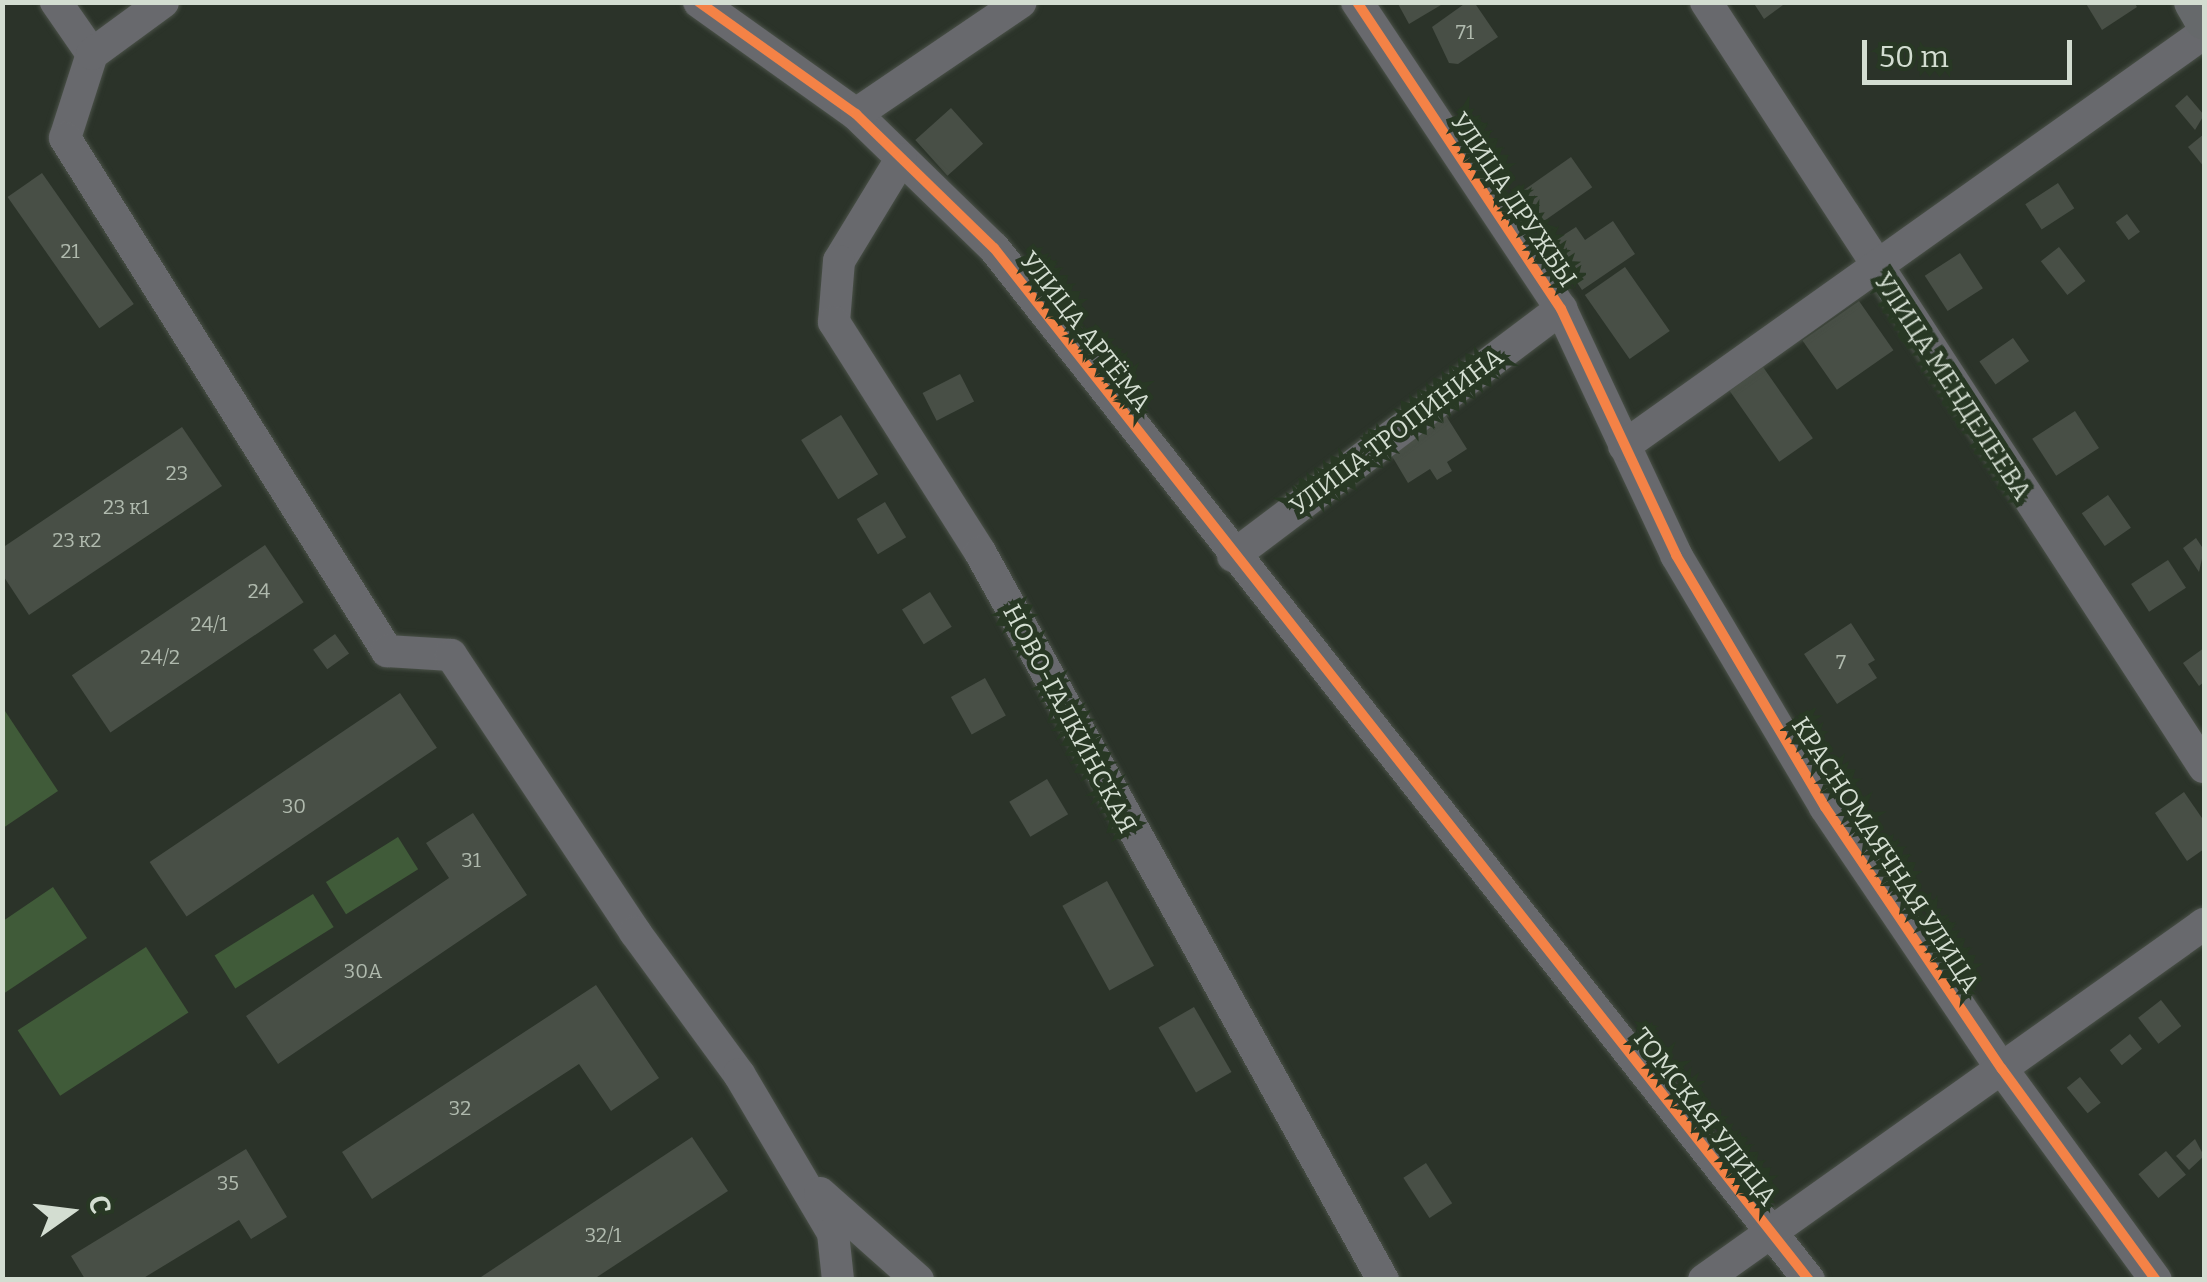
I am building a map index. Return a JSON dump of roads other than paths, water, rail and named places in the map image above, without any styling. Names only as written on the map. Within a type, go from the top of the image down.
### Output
[{"type":"main road","points":[[2194,2],[2204,19]]},
{"type":"street","points":[[56,2],[92,54]]},
{"type":"street","points":[[163,2],[92,54],[65,138],[387,652],[451,655],[634,932],[739,1074],[833,1234],[838,1280]]},
{"type":"street","name":"УЛИЦА АРТЁМА","points":[[698,2],[856,114],[994,248],[1234,556]]},
{"type":"street","points":[[856,114],[1021,2]]},
{"type":"street","name":"УЛИЦА ДРУЖБЫ","points":[[1357,2],[1561,309],[1621,438]]},
{"type":"street","name":"УЛИЦА МЕНДЕЛЕЕВА","points":[[1706,2],[1874,268],[2204,766]]},
{"type":"street","points":[[1621,438],[1874,268],[2204,33]]},
{"type":"street","name":"НОВО-ГАЛКИНСКАЯ","points":[[901,159],[839,261],[834,322],[980,552],[1383,1280]]},
{"type":"street","name":"УЛИЦА ТРОПИНИНА","points":[[1234,556],[1561,309]]},
{"type":"street","name":"КРАСНОМАЯЧНАЯ УЛИЦА","points":[[1621,438],[1676,554],[1825,808],[2002,1069],[2156,1280]]},
{"type":"street","name":"ТОМСКАЯ УЛИЦА","points":[[1234,556],[1809,1280]]},
{"type":"street","points":[[1704,1280],[2204,924]]},
{"type":"street","points":[[798,1173],[918,1280]]}]
